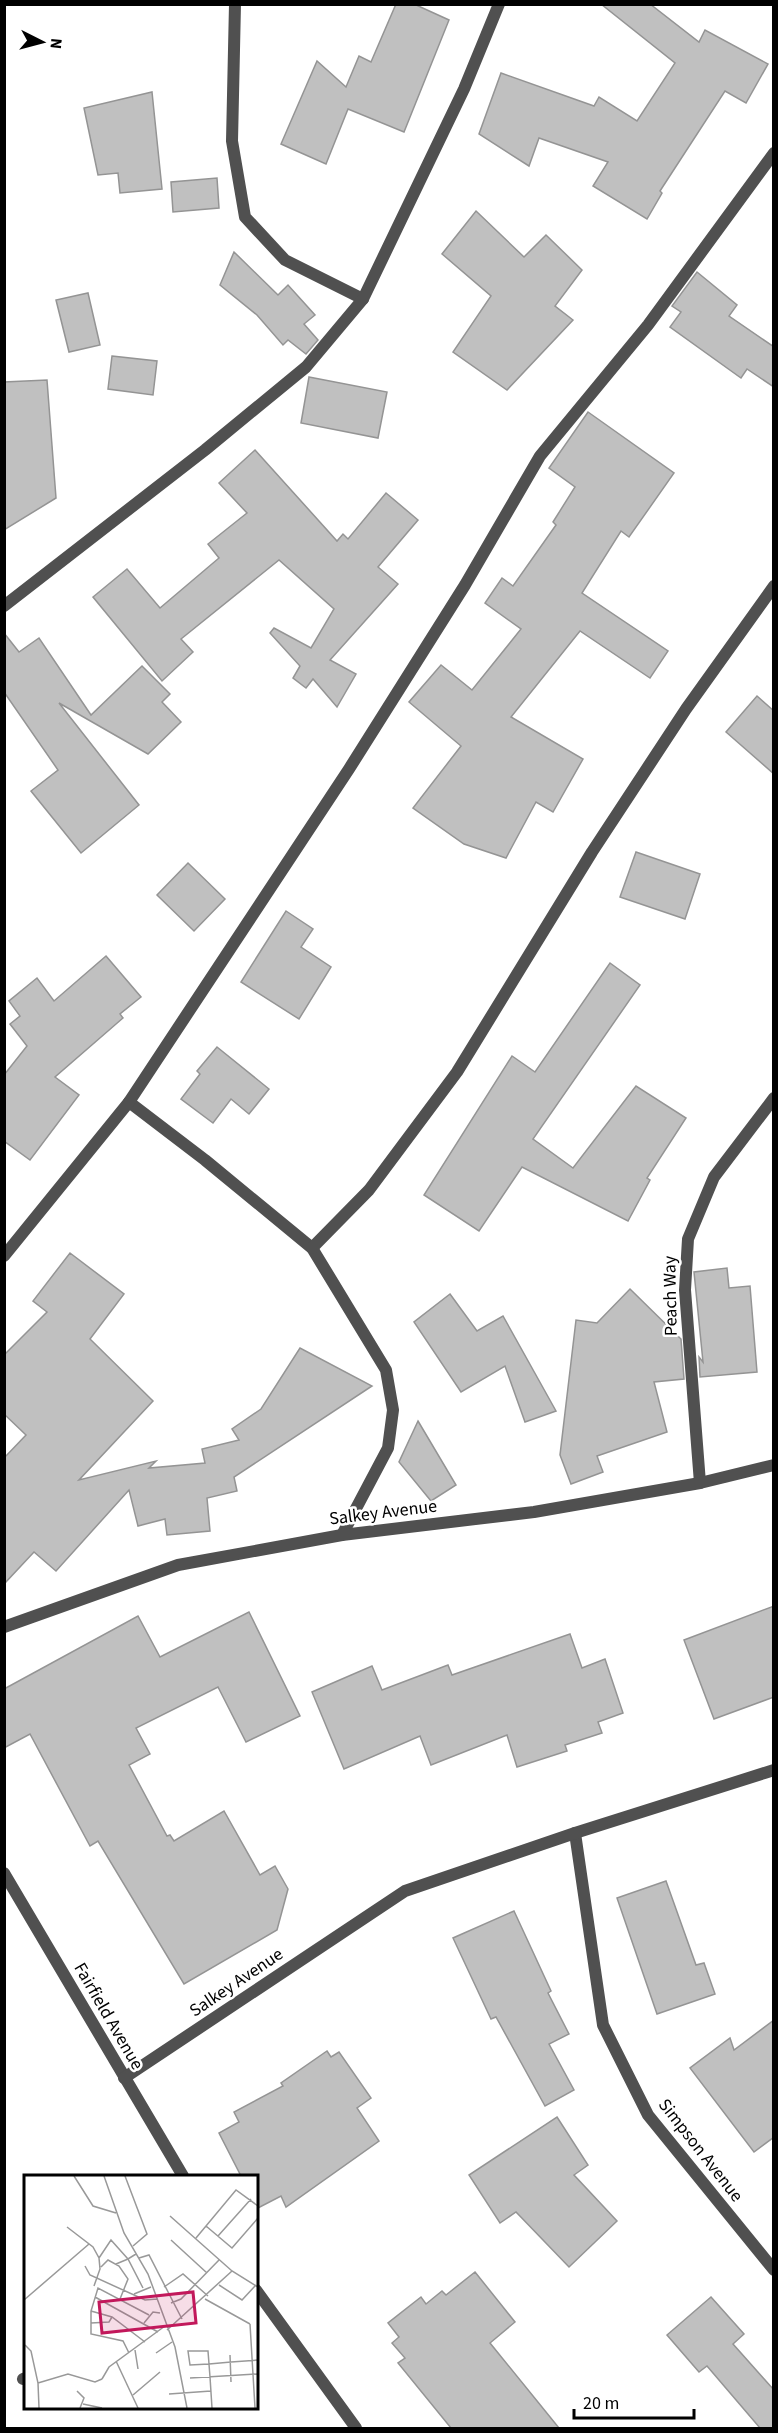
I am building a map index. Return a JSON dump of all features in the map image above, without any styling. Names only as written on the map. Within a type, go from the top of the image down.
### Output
[{"type":"street","points":[[235,4],[232,141],[245,217],[285,261],[363,299]]},
{"type":"street","points":[[4,606],[205,450],[306,367],[363,299],[464,89],[499,4]]},
{"type":"street","points":[[4,1256],[129,1102],[349,769],[465,585],[540,456],[648,326],[774,153]]},
{"type":"street","points":[[312,1248],[369,1190],[457,1072],[592,852],[686,709],[774,586]]},
{"type":"street","name":"Peach Way","points":[[700,1483],[685,1290],[688,1239],[714,1177],[774,1098]]},
{"type":"street","points":[[129,1102],[206,1160],[312,1248],[386,1370],[393,1410],[388,1448],[342,1535]]},
{"type":"street","name":"Salkey Avenue","points":[[4,1627],[178,1565],[342,1535],[534,1512],[700,1483],[774,1465]]},
{"type":"street","name":"Salkey Avenue","points":[[124,2078],[405,1891],[575,1833],[774,1770]]},
{"type":"street","name":"Simpson Avenue","points":[[575,1833],[603,2025],[648,2115],[774,2270]]},
{"type":"street","name":"Fairfield Avenue","points":[[4,1873],[8,1888],[182,2175]]},
{"type":"street","points":[[258,2293],[356,2428]]},
{"type":"building","points":[[396,4],[414,4],[449,20],[404,132],[348,109],[326,164],[281,144],[317,61],[346,87],[359,56],[371,62]]},
{"type":"building","points":[[601,4],[650,4],[699,42],[705,30],[768,64],[746,103],[725,91],[660,191],[662,193],[647,219],[593,186],[608,162],[539,138],[529,166],[479,134],[501,73],[594,106],[599,97],[637,121],[675,63]]},
{"type":"building","points":[[152,92],[162,189],[120,193],[118,173],[98,175],[84,108]]},
{"type":"building","points":[[217,178],[219,208],[173,212],[171,182]]},
{"type":"building","points":[[476,211],[524,257],[546,235],[582,270],[555,306],[573,320],[507,390],[453,352],[491,296],[442,254]]},
{"type":"building","points":[[234,252],[278,295],[288,285],[315,315],[304,324],[318,340],[306,354],[288,340],[283,345],[257,315],[220,285]]},
{"type":"building","points":[[697,272],[737,305],[729,316],[774,347],[774,387],[747,369],[741,378],[670,327],[681,312],[672,306]]},
{"type":"building","points":[[88,293],[100,345],[69,352],[56,300]]},
{"type":"building","points":[[112,356],[157,361],[153,395],[108,389]]},
{"type":"building","points":[[309,377],[387,392],[378,438],[301,423]]},
{"type":"building","points":[[47,380],[56,498],[4,530],[4,382]]},
{"type":"building","points":[[588,412],[674,473],[629,537],[621,531],[582,593],[668,651],[650,678],[580,631],[511,717],[583,759],[553,812],[536,802],[506,858],[464,844],[413,808],[461,746],[409,702],[441,665],[472,690],[521,629],[485,603],[502,578],[513,586],[556,525],[553,522],[575,487],[549,468]]},
{"type":"building","points":[[255,450],[337,541],[343,534],[348,539],[386,493],[418,520],[378,567],[398,584],[330,660],[356,674],[337,707],[313,679],[306,688],[293,678],[300,666],[270,633],[274,628],[311,648],[334,609],[279,560],[181,639],[193,652],[162,681],[93,597],[127,569],[160,608],[219,558],[208,544],[247,513],[219,483]]},
{"type":"building","points":[[4,633],[19,652],[39,638],[91,715],[142,666],[170,694],[162,702],[181,722],[148,754],[59,703],[139,805],[81,853],[31,791],[58,770],[4,692]]},
{"type":"building","points":[[757,696],[774,711],[774,774],[726,732]]},
{"type":"building","points":[[636,852],[700,874],[685,919],[620,897]]},
{"type":"building","points":[[188,863],[225,899],[194,931],[157,895]]},
{"type":"building","points":[[286,911],[313,929],[301,947],[331,967],[299,1019],[241,982]]},
{"type":"building","points":[[106,956],[141,997],[120,1014],[123,1018],[55,1077],[79,1095],[30,1160],[4,1141],[4,1075],[27,1046],[10,1024],[20,1016],[9,1001],[37,978],[54,1001]]},
{"type":"building","points":[[610,963],[640,985],[533,1139],[573,1168],[636,1086],[686,1118],[647,1178],[650,1180],[628,1221],[522,1167],[479,1231],[424,1195],[512,1056],[535,1072]]},
{"type":"building","points":[[217,1047],[269,1089],[249,1114],[231,1099],[213,1123],[181,1099],[200,1074],[197,1071]]},
{"type":"building","points":[[70,1253],[124,1294],[90,1339],[153,1401],[79,1480],[156,1461],[149,1468],[205,1463],[202,1449],[239,1440],[232,1429],[261,1409],[300,1348],[372,1386],[234,1477],[237,1491],[207,1498],[210,1531],[167,1535],[165,1519],[138,1526],[129,1490],[56,1571],[34,1552],[4,1584],[4,1458],[26,1435],[4,1414],[4,1355],[47,1312],[33,1301]]},
{"type":"building","points":[[727,1268],[729,1288],[750,1286],[757,1372],[700,1377],[699,1357],[703,1362],[694,1272]]},
{"type":"building","points":[[630,1289],[681,1339],[684,1379],[654,1382],[667,1432],[597,1456],[603,1472],[571,1484],[560,1455],[576,1320],[597,1323]]},
{"type":"building","points":[[450,1294],[477,1331],[503,1316],[556,1411],[525,1422],[505,1366],[461,1392],[414,1322]]},
{"type":"building","points":[[418,1421],[456,1485],[431,1501],[399,1462]]},
{"type":"building","points":[[774,1606],[774,1697],[714,1719],[684,1640]]},
{"type":"building","points":[[249,1612],[300,1716],[246,1742],[218,1687],[136,1728],[150,1754],[129,1765],[167,1836],[170,1835],[174,1841],[224,1811],[260,1875],[275,1866],[288,1889],[277,1930],[184,1984],[98,1841],[90,1846],[30,1734],[4,1748],[4,1689],[138,1616],[160,1657]]},
{"type":"building","points":[[570,1634],[582,1668],[605,1659],[623,1713],[598,1722],[602,1733],[565,1745],[567,1751],[517,1767],[507,1735],[431,1765],[420,1736],[344,1769],[312,1692],[372,1666],[382,1690],[448,1665],[452,1675]]},
{"type":"building","points":[[666,1881],[696,1965],[704,1963],[715,1994],[657,2014],[617,1898]]},
{"type":"building","points":[[514,1911],[551,1991],[548,1993],[569,2034],[549,2044],[574,2090],[545,2106],[496,2017],[491,2019],[453,1938]]},
{"type":"building","points":[[774,2020],[774,2137],[754,2152],[690,2068],[730,2038],[734,2050]]},
{"type":"building","points":[[327,2051],[331,2057],[339,2052],[371,2098],[357,2108],[379,2141],[286,2207],[281,2196],[258,2208],[258,2175],[240,2175],[219,2133],[239,2122],[234,2112],[283,2086],[281,2083]]},
{"type":"building","points":[[557,2117],[588,2165],[574,2175],[617,2221],[569,2267],[516,2212],[500,2223],[469,2175]]},
{"type":"building","points":[[475,2272],[515,2322],[490,2343],[559,2428],[451,2428],[398,2363],[405,2358],[392,2343],[399,2337],[388,2323],[421,2297],[426,2304],[442,2291],[446,2295]]},
{"type":"building","points":[[711,2297],[744,2334],[733,2344],[774,2390],[774,2428],[760,2428],[707,2366],[699,2372],[667,2335]]}]
